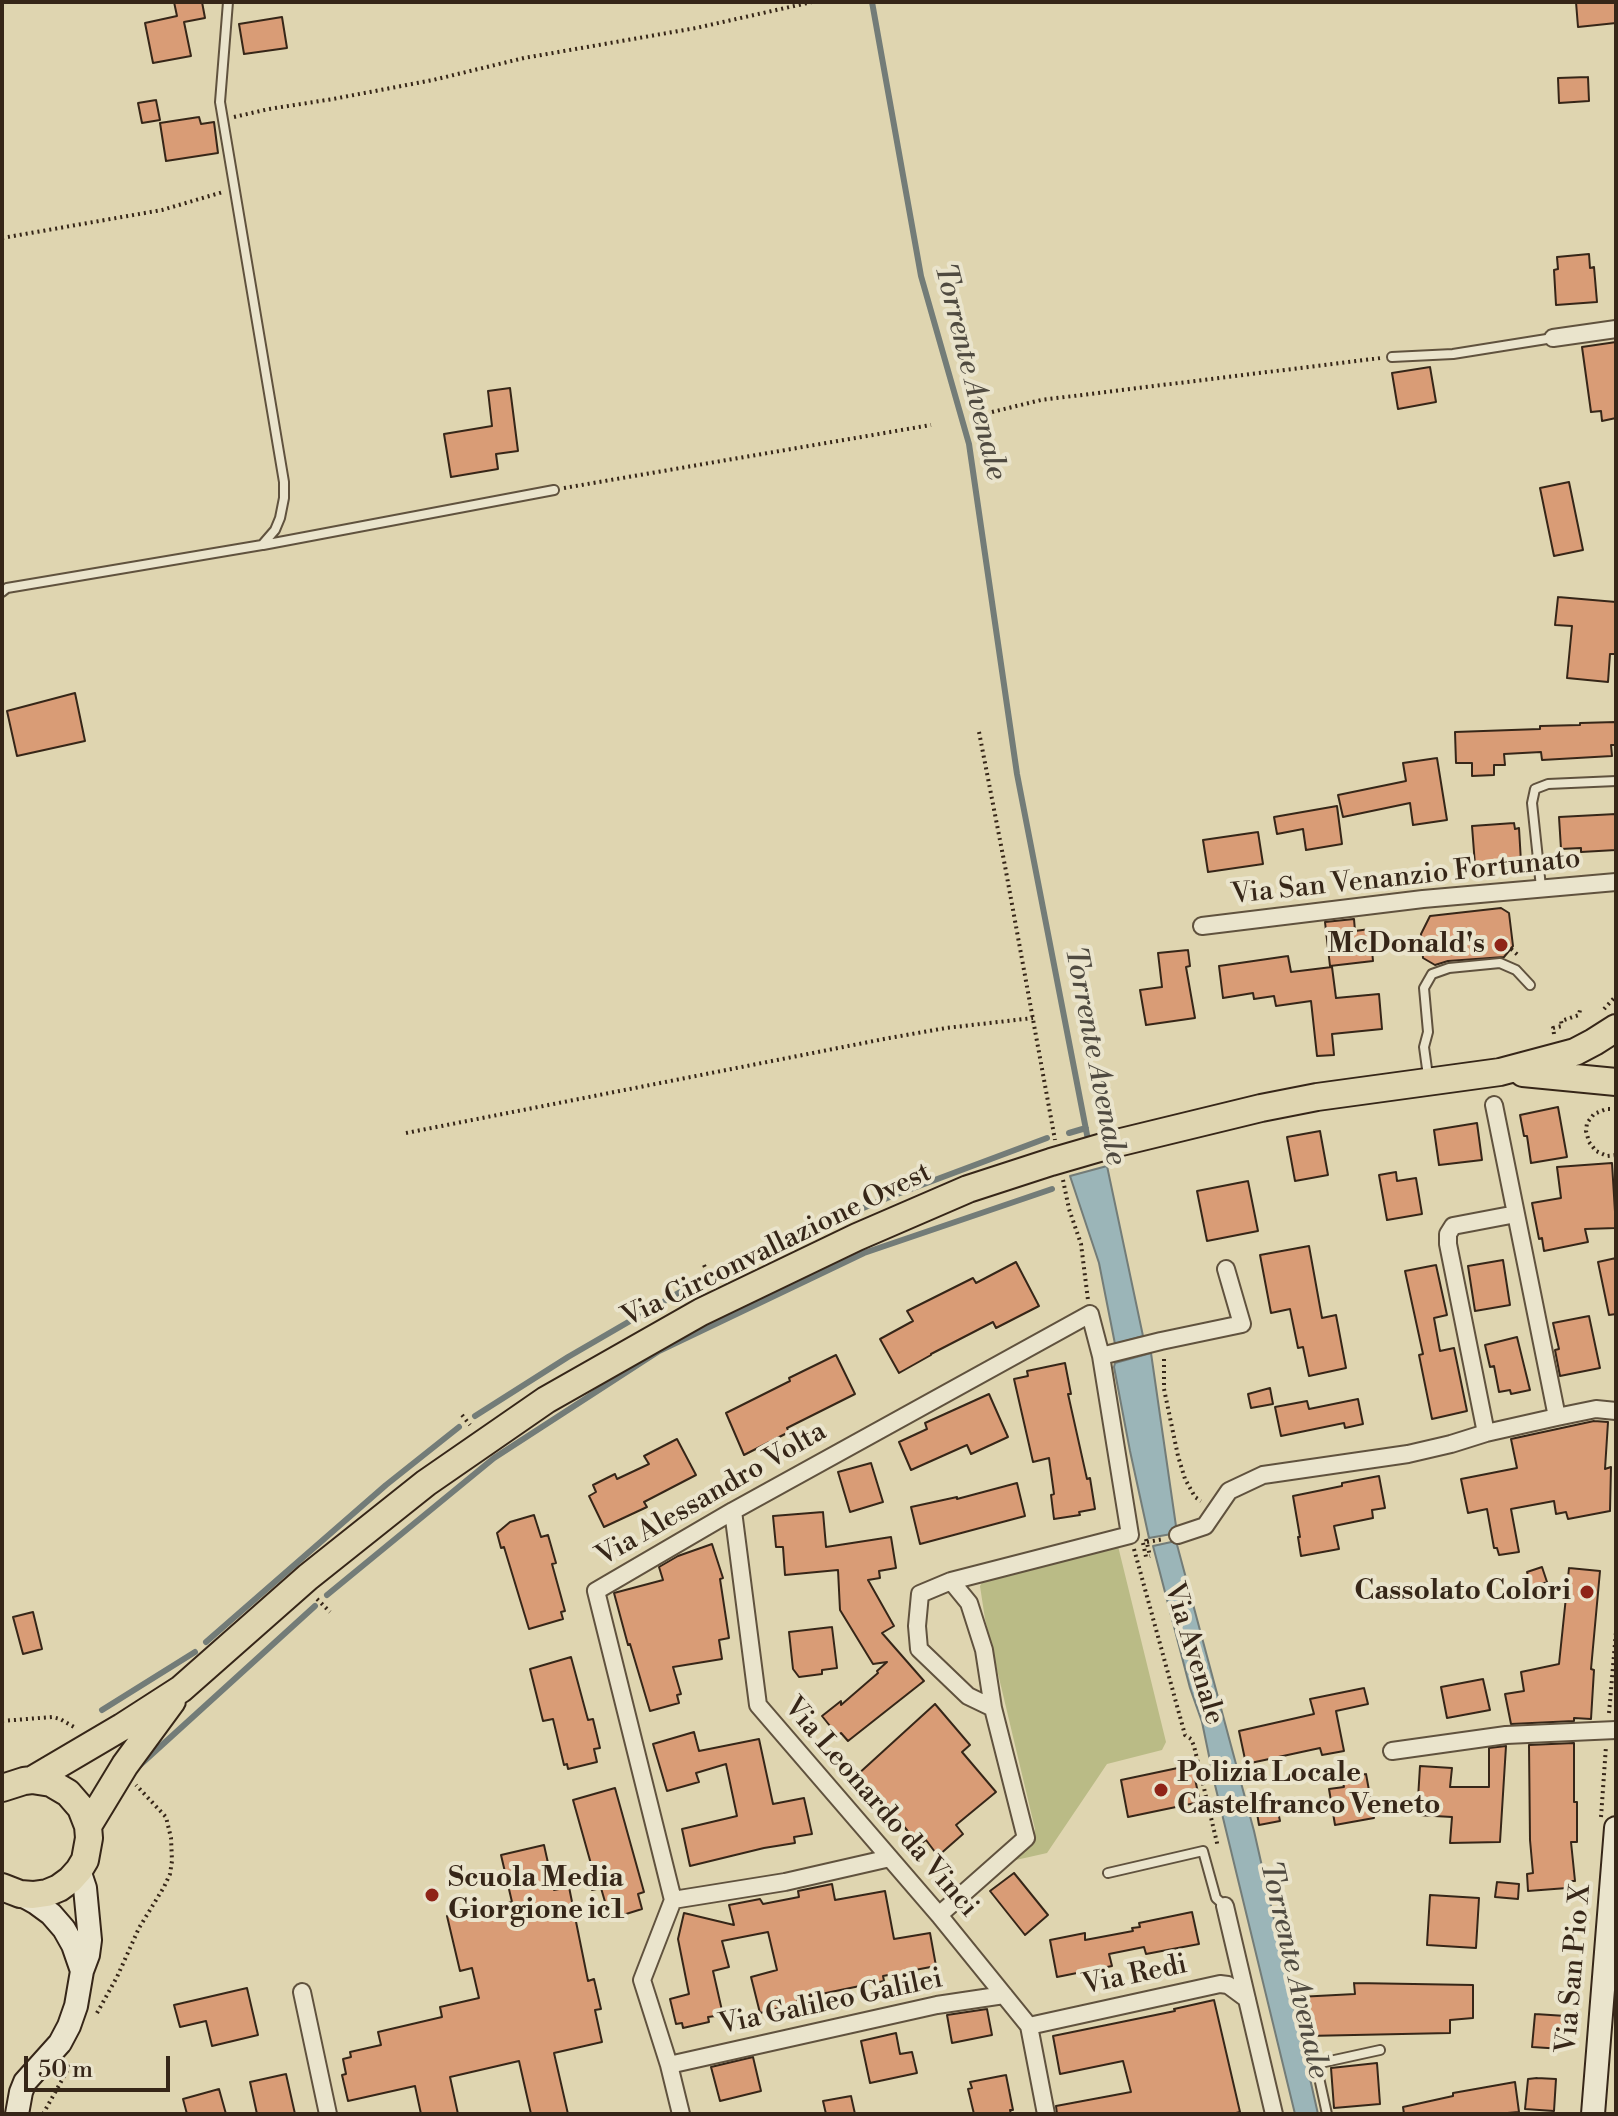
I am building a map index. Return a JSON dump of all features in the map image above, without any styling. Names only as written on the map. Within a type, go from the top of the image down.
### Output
[{"type":"main road","name":"Via Circonvallazione Ovest","points":[[15,1781],[122,1727],[181,1689],[308,1577],[426,1483],[546,1400],[701,1312],[857,1237],[968,1189],[1113,1144],[1317,1097],[1500,1072],[1575,1052],[1616,1028]]},
{"type":"main road","name":"Via Circonvallazione Ovest","points":[[1500,1072],[1616,1082]]},
{"type":"main road","name":"Via Circonvallazione Ovest","points":[[88,1826],[125,1765],[181,1689]]},
{"type":"main road","name":"Via Circonvallazione Ovest","points":[[15,1781],[51,1783],[68,1793],[81,1808],[88,1826],[88,1849],[79,1870]]},
{"type":"main road","points":[[7,1891],[33,1895],[47,1893],[59,1888],[79,1870]]},
{"type":"street","points":[[1553,338],[1616,329]]},
{"type":"street","name":"Via San Venanzio Fortunato","points":[[1202,926],[1423,899],[1616,882]]},
{"type":"street","points":[[1494,1105],[1557,1417]]},
{"type":"street","points":[[1486,1433],[1448,1234],[1453,1226],[1516,1214]]},
{"type":"street","points":[[1108,1355],[1242,1324],[1226,1269]]},
{"type":"street","points":[[993,1708],[968,1696],[919,1649],[917,1626],[920,1594],[951,1581],[1136,1536],[1108,1355],[1090,1314]]},
{"type":"street","name":"Via Alessandro Volta","points":[[673,1900],[596,1591],[733,1511],[1090,1314]]},
{"type":"street","points":[[1178,1535],[1205,1526],[1229,1491],[1263,1475],[1408,1454],[1596,1409],[1616,1411]]},
{"type":"street","name":"Via Leonardo da Vinci","points":[[733,1511],[758,1705],[939,1915],[1029,2026],[1046,2114]]},
{"type":"street","points":[[939,1915],[1026,1838],[993,1708],[981,1638],[969,1603],[951,1581]]},
{"type":"street","points":[[1392,1751],[1506,1735],[1616,1730]]},
{"type":"street","name":"Via San Pio X","points":[[1593,2114],[1616,1828]]},
{"type":"street","points":[[681,2114],[642,1980],[673,1900],[785,1882],[890,1858]]},
{"type":"street","points":[[17,2114],[25,2082],[66,2034],[76,2006],[90,1940],[85,1888],[79,1870]]},
{"type":"street","points":[[7,1891],[44,1909],[64,1929],[82,1971]]},
{"type":"street","points":[[1225,1906],[1274,2114]]},
{"type":"street","name":"Via Redi","points":[[1029,2026],[1220,1984],[1228,1985],[1247,1999]]},
{"type":"street","points":[[302,1992],[328,2114]]},
{"type":"street","name":"Via Galileo Galilei","points":[[669,2065],[937,2005],[1004,1995]]},
{"type":"lane","points":[[228,2],[220,102],[284,482],[280,518],[275,530],[262,545]]},
{"type":"lane","points":[[1392,357],[1453,354],[1553,338]]},
{"type":"lane","points":[[2,592],[7,588],[262,545],[554,490]]},
{"type":"lane","points":[[1541,887],[1532,803],[1535,789],[1548,784],[1616,781]]},
{"type":"lane","points":[[1428,1081],[1424,1047],[1428,1032],[1424,988],[1429,977],[1449,968],[1500,963],[1516,970],[1530,985]]},
{"type":"lane","points":[[1425,1001],[1434,1006]]},
{"type":"lane","points":[[1108,1873],[1203,1851],[1216,1898],[1225,1906]]},
{"type":"lane","points":[[1327,2114],[1316,2064],[1380,2050]]},
{"type":"path","points":[[224,119],[433,80],[524,58],[696,28],[812,2]]},
{"type":"path","points":[[2,238],[162,210],[236,189]]},
{"type":"path","points":[[992,412],[1041,400],[1392,357]]},
{"type":"path","points":[[554,490],[931,425]]},
{"type":"path","points":[[979,732],[1063,1158],[1069,1209],[1081,1244],[1090,1314]]},
{"type":"path","points":[[1562,1026],[1561,1021],[1579,1015],[1580,1010]]},
{"type":"path","points":[[406,1133],[889,1038],[1033,1018]]},
{"type":"path","points":[[1616,1109],[1603,1109],[1594,1114],[1587,1123],[1586,1131],[1596,1151],[1607,1156],[1616,1155]]},
{"type":"path","points":[[1152,1343],[1164,1356],[1164,1389],[1185,1479],[1195,1497],[1202,1502],[1218,1505]]},
{"type":"path","points":[[1136,1536],[1146,1557],[1150,1556],[1147,1542],[1150,1542]]},
{"type":"path","name":"Via Avenale","points":[[1136,1536],[1185,1735],[1194,1746],[1219,1852]]},
{"type":"path","points":[[2,1721],[52,1717],[81,1732]]},
{"type":"path","points":[[95,2017],[170,1874],[171,1838],[166,1817],[134,1782]]},
{"type":"path","points":[[43,2114],[72,2062]]},
{"type":"green space","points":[[1117,1542],[1166,1742],[1162,1750],[1107,1764],[1047,1853],[1007,1862],[1033,1839],[1035,1829],[985,1619],[980,1586],[985,1577]]},
{"type":"water","points":[[1107,1166],[1143,1336],[1115,1344],[1099,1263],[1070,1176]]},
{"type":"water","points":[[1151,1353],[1177,1533],[1149,1538],[1114,1367],[1115,1363]]},
{"type":"water","points":[[1176,1541],[1254,1831],[1318,2114],[1295,2114],[1202,1722],[1190,1688],[1153,1546]]},
{"type":"building","points":[[174,2],[202,2],[205,18],[184,22],[191,56],[153,63],[145,23],[177,16]]},
{"type":"building","points":[[1576,2],[1616,2],[1616,23],[1578,27]]},
{"type":"building","points":[[282,17],[287,48],[244,54],[239,24]]},
{"type":"building","points":[[1588,77],[1589,101],[1559,103],[1558,78]]},
{"type":"building","points":[[156,100],[160,120],[142,123],[138,103]]},
{"type":"building","points":[[199,117],[201,124],[214,122],[218,153],[166,161],[160,123]]},
{"type":"building","points":[[1589,254],[1590,268],[1594,267],[1597,302],[1556,305],[1554,270],[1558,269],[1557,257]]},
{"type":"building","points":[[1616,342],[1616,418],[1602,421],[1601,411],[1591,412],[1582,347]]},
{"type":"building","points":[[1430,367],[1436,402],[1398,409],[1392,373]]},
{"type":"building","points":[[510,388],[518,451],[496,454],[498,469],[451,477],[444,434],[492,426],[488,391]]},
{"type":"building","points":[[1569,482],[1583,550],[1554,556],[1540,488]]},
{"type":"building","points":[[1558,597],[1616,602],[1616,654],[1610,654],[1608,682],[1567,678],[1572,626],[1555,625]]},
{"type":"building","points":[[75,693],[85,741],[17,756],[7,711]]},
{"type":"building","points":[[1616,722],[1616,745],[1611,745],[1612,756],[1542,760],[1541,752],[1504,754],[1505,765],[1494,765],[1494,775],[1472,776],[1472,763],[1456,763],[1455,732]]},
{"type":"building","points":[[1437,758],[1447,820],[1413,825],[1410,803],[1343,817],[1338,795],[1406,781],[1403,763]]},
{"type":"building","points":[[1337,806],[1342,844],[1306,850],[1303,829],[1277,834],[1274,817]]},
{"type":"building","points":[[1616,814],[1616,850],[1581,852],[1581,848],[1561,849],[1559,817]]},
{"type":"building","points":[[1514,823],[1515,829],[1519,828],[1521,862],[1475,865],[1472,826]]},
{"type":"building","points":[[1258,832],[1263,864],[1208,872],[1203,840]]},
{"type":"building","points":[[1501,908],[1509,913],[1513,946],[1504,957],[1448,961],[1435,965],[1423,958],[1421,934],[1430,916]]},
{"type":"building","points":[[1354,919],[1355,931],[1370,929],[1373,961],[1330,966],[1325,922]]},
{"type":"building","points":[[1188,950],[1190,966],[1186,967],[1195,1018],[1146,1025],[1140,990],[1162,987],[1158,953]]},
{"type":"building","points":[[1288,956],[1291,972],[1332,967],[1336,998],[1379,994],[1382,1029],[1332,1034],[1334,1055],[1317,1056],[1311,1001],[1276,1006],[1274,996],[1254,999],[1253,993],[1223,998],[1219,966]]},
{"type":"building","points":[[1558,1107],[1567,1157],[1531,1163],[1520,1115]]},
{"type":"building","points":[[1477,1123],[1482,1160],[1439,1165],[1434,1130]]},
{"type":"building","points":[[1320,1131],[1328,1175],[1295,1181],[1287,1137]]},
{"type":"building","points":[[1612,1163],[1616,1228],[1585,1229],[1588,1242],[1544,1251],[1532,1203],[1561,1198],[1557,1167]]},
{"type":"building","points":[[1396,1172],[1397,1181],[1416,1178],[1422,1214],[1387,1220],[1379,1175]]},
{"type":"building","points":[[1248,1181],[1258,1231],[1207,1241],[1197,1191]]},
{"type":"building","points":[[1309,1246],[1322,1318],[1336,1315],[1346,1368],[1309,1376],[1303,1347],[1298,1348],[1290,1309],[1271,1313],[1260,1255]]},
{"type":"building","points":[[1616,1258],[1616,1314],[1609,1315],[1598,1262]]},
{"type":"building","points":[[1503,1260],[1510,1305],[1475,1311],[1468,1266]]},
{"type":"building","points":[[1016,1262],[1039,1306],[996,1328],[993,1322],[899,1373],[880,1339],[913,1321],[907,1311],[973,1278],[976,1283]]},
{"type":"building","points":[[1436,1265],[1447,1315],[1434,1318],[1440,1351],[1454,1348],[1467,1411],[1432,1419],[1419,1355],[1423,1354],[1405,1271]]},
{"type":"building","points":[[1589,1316],[1600,1368],[1560,1376],[1555,1350],[1559,1349],[1553,1323]]},
{"type":"building","points":[[1517,1337],[1530,1390],[1511,1394],[1510,1390],[1499,1392],[1494,1366],[1490,1367],[1485,1345]]},
{"type":"building","points":[[836,1355],[855,1394],[787,1428],[789,1432],[744,1455],[726,1413]]},
{"type":"building","points":[[1065,1363],[1071,1394],[1068,1394],[1095,1509],[1054,1519],[1049,1458],[1033,1462],[1014,1379],[1028,1376],[1027,1371]]},
{"type":"building","points":[[1270,1388],[1273,1404],[1251,1408],[1248,1394]]},
{"type":"building","points":[[989,1394],[1008,1437],[971,1454],[967,1445],[911,1470],[899,1442],[927,1429],[925,1423]]},
{"type":"building","points":[[1358,1399],[1363,1424],[1345,1428],[1344,1423],[1281,1436],[1275,1407],[1307,1401],[1309,1409]]},
{"type":"building","points":[[1594,1421],[1608,1422],[1605,1469],[1611,1467],[1610,1511],[1568,1519],[1566,1512],[1556,1514],[1554,1501],[1511,1509],[1519,1552],[1499,1555],[1497,1548],[1494,1548],[1487,1509],[1468,1513],[1461,1479],[1517,1468],[1511,1439]]},
{"type":"building","points":[[677,1439],[696,1475],[644,1502],[647,1507],[604,1527],[589,1496],[596,1492],[593,1485],[615,1474],[617,1479],[649,1464],[644,1456]]},
{"type":"building","points":[[871,1463],[883,1502],[850,1512],[838,1472]]},
{"type":"building","points":[[1379,1476],[1385,1508],[1372,1510],[1373,1518],[1334,1526],[1339,1549],[1301,1556],[1293,1496]]},
{"type":"building","points":[[1017,1483],[1025,1516],[920,1544],[911,1507]]},
{"type":"building","points":[[823,1512],[826,1547],[891,1537],[896,1568],[879,1571],[880,1578],[868,1580],[894,1626],[882,1633],[924,1681],[848,1741],[841,1733],[838,1736],[822,1716],[841,1701],[841,1705],[887,1662],[873,1664],[840,1610],[838,1570],[785,1575],[783,1547],[776,1547],[773,1516]]},
{"type":"building","points":[[534,1515],[541,1537],[548,1535],[556,1563],[552,1564],[565,1611],[561,1612],[563,1619],[529,1629],[497,1533],[510,1522]]},
{"type":"building","points":[[712,1544],[723,1578],[720,1579],[729,1638],[719,1640],[722,1659],[673,1667],[681,1694],[677,1695],[679,1703],[650,1711],[614,1593],[663,1580],[659,1567],[678,1556]]},
{"type":"building","points":[[1542,1567],[1547,1582],[1532,1588],[1527,1572]]},
{"type":"building","points":[[1569,1568],[1600,1571],[1591,1669],[1594,1670],[1591,1719],[1511,1724],[1505,1694],[1524,1691],[1521,1672],[1559,1664]]},
{"type":"building","points":[[33,1612],[42,1649],[23,1654],[13,1617]]},
{"type":"building","points":[[832,1627],[837,1668],[799,1677],[793,1669],[789,1632]]},
{"type":"building","points":[[571,1657],[588,1720],[593,1719],[600,1748],[594,1749],[597,1762],[568,1769],[567,1764],[564,1765],[553,1719],[543,1721],[530,1669]]},
{"type":"building","points":[[1483,1679],[1490,1710],[1447,1718],[1441,1687]]},
{"type":"building","points":[[1364,1688],[1368,1704],[1336,1711],[1344,1751],[1322,1755],[1320,1748],[1246,1764],[1239,1731],[1314,1714],[1310,1699]]},
{"type":"building","points":[[935,1704],[970,1745],[962,1752],[996,1792],[956,1825],[963,1834],[938,1856],[926,1840],[919,1845],[885,1803],[883,1806],[856,1776]]},
{"type":"building","points":[[694,1732],[699,1751],[759,1739],[773,1804],[804,1798],[812,1834],[794,1837],[795,1843],[690,1866],[682,1829],[737,1816],[726,1764],[696,1773],[699,1782],[667,1791],[653,1744]]},
{"type":"building","points":[[1574,1743],[1577,1842],[1571,1842],[1575,1881],[1567,1881],[1567,1888],[1528,1891],[1527,1874],[1533,1873],[1529,1745]]},
{"type":"building","points":[[1506,1746],[1500,1842],[1450,1843],[1452,1817],[1417,1815],[1420,1766],[1452,1768],[1450,1787],[1489,1787],[1489,1748]]},
{"type":"building","points":[[1192,1765],[1200,1802],[1128,1817],[1121,1780]]},
{"type":"building","points":[[1366,1774],[1374,1818],[1335,1825],[1329,1789],[1344,1787],[1342,1778]]},
{"type":"building","points":[[615,1788],[644,1892],[638,1894],[642,1909],[610,1919],[601,1888],[592,1890],[587,1872],[593,1871],[573,1800]]},
{"type":"building","points":[[1275,1797],[1280,1821],[1259,1825],[1255,1801]]},
{"type":"building","points":[[544,1845],[554,1890],[569,1887],[588,1981],[594,1979],[601,2009],[595,2010],[602,2042],[554,2053],[568,2114],[531,2114],[519,2061],[450,2077],[458,2114],[421,2114],[415,2086],[348,2101],[342,2075],[346,2074],[343,2059],[351,2057],[350,2052],[381,2045],[378,2032],[442,2017],[440,2007],[479,1998],[472,1968],[460,1971],[447,1916],[512,1902],[501,1855]]},
{"type":"building","points":[[1014,1873],[1048,1915],[1025,1935],[990,1891]]},
{"type":"building","points":[[1497,1882],[1519,1884],[1518,1899],[1495,1897]]},
{"type":"building","points":[[832,1884],[835,1900],[885,1891],[894,1939],[930,1933],[936,1966],[883,1976],[884,1981],[797,1999],[798,2003],[760,2013],[751,1977],[777,1970],[768,1932],[722,1941],[729,1967],[713,1971],[723,2015],[708,2017],[709,2022],[683,2028],[682,2023],[676,2024],[670,1999],[689,1994],[678,1939],[684,1913],[734,1925],[729,1905],[760,1899],[763,1904],[799,1897],[798,1891]]},
{"type":"building","points":[[1430,1895],[1479,1898],[1476,1948],[1427,1945]]},
{"type":"building","points":[[1192,1912],[1199,1944],[1146,1954],[1144,1947],[1109,1954],[1112,1966],[1057,1977],[1050,1940],[1085,1933],[1085,1940],[1133,1931],[1132,1928],[1140,1927],[1139,1923]]},
{"type":"building","points":[[1354,1983],[1473,1985],[1473,2018],[1450,2020],[1450,2033],[1306,2036],[1298,1997],[1355,1994]]},
{"type":"building","points":[[247,1988],[258,2035],[212,2046],[206,2021],[180,2027],[174,2005]]},
{"type":"building","points":[[1214,2000],[1240,2112],[1057,2114],[1056,2106],[1131,2092],[1123,2061],[1060,2074],[1053,2036]]},
{"type":"building","points":[[987,2009],[992,2035],[952,2043],[947,2015]]},
{"type":"building","points":[[1535,2014],[1566,2016],[1563,2049],[1532,2047]]},
{"type":"building","points":[[896,2033],[900,2054],[912,2052],[917,2073],[870,2083],[861,2041]]},
{"type":"building","points":[[753,2057],[761,2091],[720,2101],[711,2067]]},
{"type":"building","points":[[1377,2063],[1380,2104],[1334,2108],[1331,2068]]},
{"type":"building","points":[[286,2074],[295,2114],[257,2114],[250,2082]]},
{"type":"building","points":[[1006,2075],[1013,2110],[1010,2110],[1011,2114],[974,2114],[968,2089],[972,2088],[970,2082]]},
{"type":"building","points":[[1528,2079],[1556,2079],[1554,2111],[1525,2109]]},
{"type":"building","points":[[1515,2082],[1519,2112],[1404,2114],[1403,2107],[1453,2096],[1453,2093]]},
{"type":"building","points":[[219,2089],[226,2114],[187,2114],[183,2099]]},
{"type":"building","points":[[851,2096],[855,2114],[826,2114],[823,2101]]},
{"type":"waterway","name":"Torrente Avenale","points":[[872,2],[921,276],[969,444],[1017,774],[1089,1145]]},
{"type":"waterway","points":[[1069,1133],[1086,1128]]},
{"type":"waterway","points":[[722,1269],[892,1196],[1047,1138]]},
{"type":"waterway","points":[[327,1595],[494,1458],[659,1351],[864,1253],[1052,1189]]},
{"type":"waterway","points":[[475,1416],[568,1357],[699,1281]]},
{"type":"waterway","points":[[206,1642],[386,1485],[459,1427]]},
{"type":"waterway","points":[[140,1765],[315,1606]]},
{"type":"waterway","points":[[102,1710],[195,1652]]},
{"type":"place","name":"McDonald's","points":[[1501,945]]},
{"type":"place","name":"Cassolato Colori","points":[[1587,1592]]},
{"type":"place","name":"Polizia Locale Castelfranco Veneto","points":[[1161,1790]]},
{"type":"place","name":"Scuola Media Giorgione ic1","points":[[432,1895]]}]
